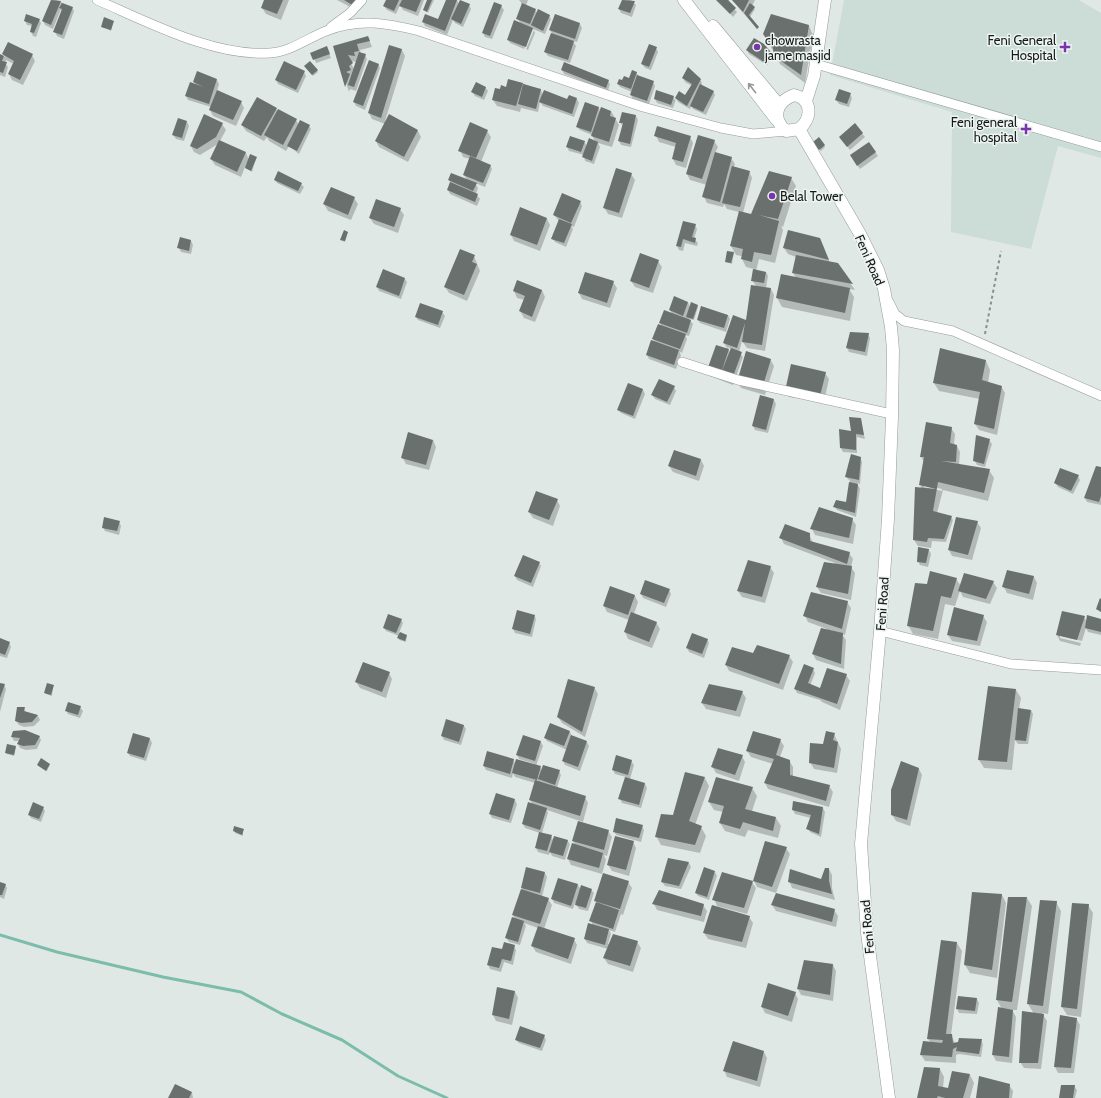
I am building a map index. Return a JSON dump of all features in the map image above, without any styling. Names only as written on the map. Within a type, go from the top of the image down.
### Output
[{"type":"main road","points":[[684,0],[780,126],[792,130],[855,237],[878,286],[884,312],[886,336],[887,413],[879,566],[855,841],[863,961],[885,1098]]},
{"type":"main road","points":[[692,0],[779,105]]},
{"type":"main road","points":[[806,101],[814,76],[825,0]]},
{"type":"main road","points":[[776,119],[779,105],[786,98],[794,95],[801,97],[806,101],[809,108],[807,120],[792,130]]},
{"type":"main road","name":"Feni Road","points":[[792,130],[860,234],[878,270],[884,289],[891,327],[893,350],[888,511],[880,631],[861,844],[867,933],[889,1098]]},
{"type":"street","points":[[97,0],[206,45],[245,53],[272,53],[296,45],[327,31],[356,23],[385,23],[419,31],[643,106],[721,128],[753,134],[792,130]]},
{"type":"street","points":[[327,31],[350,13],[362,0]]},
{"type":"street","points":[[816,64],[1101,147]]},
{"type":"street","points":[[884,289],[895,314],[899,318],[953,332],[1101,396]]},
{"type":"street","points":[[682,362],[744,381],[887,413]]},
{"type":"street","points":[[880,631],[1011,664],[1101,670]]},
{"type":"path","points":[[983,345],[1001,251]]},
{"type":"shaded area","name":"Feni general hospital","points":[[844,0],[1079,0],[1101,13],[1101,158],[1058,146],[1031,249],[951,232],[952,112],[830,75]]},
{"type":"building","points":[[51,0],[61,1],[51,25],[42,21]]},
{"type":"building","points":[[264,0],[283,0],[277,14],[261,8]]},
{"type":"building","points":[[344,0],[357,0],[354,6]]},
{"type":"building","points":[[386,0],[399,0],[394,11],[383,6]]},
{"type":"building","points":[[402,0],[421,0],[416,12],[399,6]]},
{"type":"building","points":[[427,0],[432,0],[427,12],[423,10]]},
{"type":"building","points":[[446,0],[457,0],[445,31],[422,22],[425,14],[438,19]]},
{"type":"building","points":[[460,0],[470,4],[461,24],[451,19]]},
{"type":"building","points":[[622,0],[635,1],[630,13],[618,9]]},
{"type":"building","points":[[716,0],[728,0],[736,8],[730,14]]},
{"type":"building","points":[[732,0],[749,0],[743,12]]},
{"type":"building","points":[[494,2],[502,5],[490,36],[482,33]]},
{"type":"building","points":[[62,3],[73,7],[62,35],[53,32],[62,9],[59,8]]},
{"type":"building","points":[[522,3],[536,9],[530,24],[516,19]]},
{"type":"building","points":[[750,3],[755,7],[749,15],[759,27],[757,29],[744,13]]},
{"type":"building","points":[[538,9],[550,15],[543,31],[531,25]]},
{"type":"building","points":[[26,14],[40,19],[34,33],[30,32],[32,24],[24,21]]},
{"type":"building","points":[[555,14],[580,23],[575,39],[549,30]]},
{"type":"building","points":[[771,14],[809,25],[801,75],[774,56],[773,48],[763,34]]},
{"type":"building","points":[[104,17],[114,21],[111,30],[101,27]]},
{"type":"building","points":[[514,20],[533,28],[526,47],[507,40]]},
{"type":"building","points":[[551,33],[574,41],[568,60],[544,52]]},
{"type":"building","points":[[368,36],[370,41],[357,44],[359,51],[354,52],[355,56],[348,55],[353,63],[349,66],[351,70],[346,72],[350,74],[345,87],[333,46]]},
{"type":"building","name":"chowrasta jame masjid","points":[[754,38],[764,44],[771,52],[764,62],[746,50]]},
{"type":"building","points":[[8,42],[33,54],[20,80],[8,74],[14,61],[2,54]]},
{"type":"building","points":[[649,44],[657,47],[649,67],[641,64]]},
{"type":"building","points":[[389,45],[402,49],[381,118],[368,113]]},
{"type":"building","points":[[327,46],[330,54],[313,60],[310,53]]},
{"type":"building","points":[[359,52],[366,54],[354,87],[348,85]]},
{"type":"building","points":[[0,54],[4,56],[2,61],[7,62],[3,73],[0,72]]},
{"type":"building","points":[[369,60],[379,64],[363,106],[353,102]]},
{"type":"building","points":[[284,61],[305,71],[296,90],[275,80]]},
{"type":"building","points":[[310,61],[318,70],[312,75],[304,66]]},
{"type":"building","points":[[564,62],[609,80],[606,88],[561,70]]},
{"type":"building","points":[[688,67],[701,79],[687,106],[675,98],[679,91],[685,95],[692,84],[682,78]]},
{"type":"building","points":[[632,70],[637,72],[631,89],[617,84],[619,79],[622,80],[624,76],[629,78]]},
{"type":"building","points":[[197,71],[217,79],[209,104],[185,96],[190,82],[204,87],[193,82]]},
{"type":"building","points":[[637,75],[654,81],[647,101],[630,95]]},
{"type":"building","points":[[508,79],[523,83],[516,106],[492,100],[495,88],[500,89],[501,85],[506,87]]},
{"type":"building","points":[[476,82],[486,87],[482,97],[471,92]]},
{"type":"building","points":[[523,84],[541,89],[536,109],[518,104]]},
{"type":"building","points":[[700,84],[714,91],[703,112],[690,106]]},
{"type":"building","points":[[839,89],[851,93],[847,104],[835,100]]},
{"type":"building","points":[[217,90],[242,101],[233,120],[209,110]]},
{"type":"building","points":[[544,90],[567,99],[569,95],[577,98],[572,114],[539,102]]},
{"type":"building","points":[[656,90],[674,96],[671,105],[654,99]]},
{"type":"building","points":[[257,97],[277,108],[261,136],[241,125]]},
{"type":"building","points":[[585,102],[599,107],[591,132],[576,127]]},
{"type":"building","points":[[601,107],[611,111],[610,116],[616,118],[609,142],[591,136]]},
{"type":"building","points":[[278,109],[297,119],[283,145],[264,135]]},
{"type":"building","points":[[622,112],[636,115],[630,144],[618,141],[623,123],[619,123]]},
{"type":"building","points":[[204,114],[223,123],[216,137],[197,149],[190,146]]},
{"type":"building","points":[[389,114],[418,130],[404,157],[375,141]]},
{"type":"building","points":[[178,118],[187,121],[182,138],[172,135]]},
{"type":"building","points":[[300,120],[310,125],[297,151],[287,146]]},
{"type":"building","points":[[470,122],[488,130],[476,158],[458,151]]},
{"type":"building","points":[[855,123],[863,133],[847,147],[839,137]]},
{"type":"building","points":[[657,126],[691,136],[683,162],[672,159],[676,143],[654,136]]},
{"type":"building","points":[[698,135],[715,140],[702,179],[686,174]]},
{"type":"building","points":[[570,136],[585,141],[581,152],[566,147]]},
{"type":"building","points":[[819,137],[825,145],[819,150],[813,142]]},
{"type":"building","points":[[589,138],[598,142],[592,161],[582,157]]},
{"type":"building","points":[[219,140],[246,152],[237,172],[210,159]]},
{"type":"building","points":[[869,142],[876,152],[857,166],[850,155]]},
{"type":"building","points":[[715,152],[732,157],[720,202],[702,197]]},
{"type":"building","points":[[250,154],[257,157],[251,171],[245,168]]},
{"type":"building","points":[[470,156],[491,165],[483,183],[463,175]]},
{"type":"building","points":[[732,166],[750,171],[740,207],[722,203]]},
{"type":"building","points":[[616,168],[632,173],[619,213],[603,208]]},
{"type":"building","points":[[278,171],[302,183],[298,191],[274,180]]},
{"type":"building","points":[[769,171],[792,177],[778,219],[759,215],[779,221],[771,255],[754,252],[752,262],[741,259],[743,249],[730,246],[739,211],[751,214]]},
{"type":"building","points":[[451,173],[477,183],[473,191],[448,180]]},
{"type":"building","points":[[450,182],[478,194],[475,202],[447,190]]},
{"type":"building","points":[[331,187],[355,197],[348,215],[323,204]]},
{"type":"building","points":[[562,193],[581,201],[571,223],[553,215]]},
{"type":"building","points":[[376,199],[401,208],[394,227],[369,218]]},
{"type":"building","points":[[520,207],[547,218],[537,245],[510,235]]},
{"type":"building","points":[[559,219],[572,224],[564,243],[551,239]]},
{"type":"building","points":[[683,221],[696,224],[692,237],[696,238],[695,243],[683,239],[681,247],[676,246]]},
{"type":"building","points":[[344,230],[348,232],[345,241],[340,240]]},
{"type":"building","points":[[788,230],[820,238],[829,260],[783,248]]},
{"type":"building","points":[[180,237],[191,240],[189,251],[177,248]]},
{"type":"building","points":[[460,249],[475,255],[472,262],[477,264],[464,295],[444,287]]},
{"type":"building","points":[[727,251],[734,252],[731,263],[725,262]]},
{"type":"building","points":[[640,253],[659,260],[649,288],[630,281]]},
{"type":"building","points":[[796,255],[838,263],[853,284],[792,273]]},
{"type":"building","points":[[383,269],[405,278],[399,296],[376,287]]},
{"type":"building","points":[[753,269],[766,272],[764,283],[751,281]]},
{"type":"building","points":[[585,272],[614,281],[607,303],[578,293]]},
{"type":"building","points":[[781,274],[850,288],[845,313],[776,298]]},
{"type":"building","points":[[517,280],[542,290],[532,317],[519,311],[525,296],[513,291]]},
{"type":"building","points":[[751,285],[771,288],[762,345],[742,342],[745,323],[737,348],[723,343],[733,315],[746,320]]},
{"type":"building","points":[[674,296],[688,302],[683,316],[669,310]]},
{"type":"building","points":[[691,302],[698,305],[693,319],[686,317]]},
{"type":"building","points":[[420,303],[443,311],[438,325],[415,317]]},
{"type":"building","points":[[701,306],[728,315],[724,328],[697,320]]},
{"type":"building","points":[[664,310],[691,320],[687,333],[659,323]]},
{"type":"building","points":[[658,324],[686,334],[680,349],[652,339]]},
{"type":"building","points":[[850,332],[869,333],[865,352],[846,348]]},
{"type":"building","points":[[651,340],[679,350],[674,365],[646,355]]},
{"type":"building","points":[[716,345],[729,349],[721,373],[731,348],[742,352],[731,382],[706,373]]},
{"type":"building","points":[[940,348],[986,360],[982,380],[1002,386],[994,429],[974,424],[980,392],[933,383]]},
{"type":"building","points":[[746,351],[771,359],[762,389],[737,382]]},
{"type":"building","points":[[791,364],[826,372],[820,396],[785,391]]},
{"type":"building","points":[[659,379],[675,386],[667,402],[651,395]]},
{"type":"building","points":[[628,383],[643,389],[633,416],[617,410]]},
{"type":"building","points":[[760,395],[774,399],[766,430],[752,426]]},
{"type":"building","points":[[849,417],[861,418],[864,435],[856,434],[856,450],[840,448],[839,429],[851,431]]},
{"type":"building","points":[[926,422],[952,427],[950,443],[957,445],[956,462],[941,461],[990,469],[984,493],[938,482],[933,511],[952,516],[944,539],[928,538],[927,542],[913,540],[915,487],[936,489],[919,485],[924,457],[920,457]]},
{"type":"building","points":[[408,432],[433,440],[426,465],[401,458]]},
{"type":"building","points":[[976,435],[990,439],[984,464],[973,461]]},
{"type":"building","points":[[674,450],[701,459],[696,476],[668,466]]},
{"type":"building","points":[[851,454],[861,457],[859,480],[845,477]]},
{"type":"building","points":[[1096,466],[1101,467],[1101,496],[1099,502],[1084,498]]},
{"type":"building","points":[[1060,468],[1079,475],[1071,491],[1054,483]]},
{"type":"building","points":[[849,482],[858,484],[855,513],[833,507],[836,500],[846,502]]},
{"type":"building","points":[[536,491],[558,499],[549,520],[528,512]]},
{"type":"building","points":[[819,507],[853,518],[849,538],[810,529]]},
{"type":"building","points":[[104,517],[120,521],[117,531],[102,528]]},
{"type":"building","points":[[956,517],[978,521],[968,555],[948,550]]},
{"type":"building","points":[[785,524],[810,533],[810,541],[850,552],[847,564],[779,538]]},
{"type":"building","points":[[918,547],[929,549],[926,563],[917,562]]},
{"type":"building","points":[[523,555],[540,562],[531,583],[514,576]]},
{"type":"building","points":[[748,560],[771,566],[762,597],[737,591]]},
{"type":"building","points":[[824,562],[852,566],[848,594],[816,587]]},
{"type":"building","points":[[1007,570],[1034,576],[1029,594],[1002,587]]},
{"type":"building","points":[[930,571],[957,578],[951,598],[941,596],[933,631],[907,626],[915,583],[927,584]]},
{"type":"building","points":[[964,573],[994,581],[986,599],[958,591]]},
{"type":"building","points":[[645,580],[670,589],[664,603],[640,594]]},
{"type":"building","points":[[610,586],[635,595],[628,615],[603,606]]},
{"type":"building","points":[[811,592],[848,601],[842,629],[803,616]]},
{"type":"building","points":[[1100,598],[1101,599],[1101,612],[1096,609]]},
{"type":"building","points":[[954,607],[984,615],[977,641],[947,635]]},
{"type":"building","points":[[517,610],[535,615],[530,634],[512,629]]},
{"type":"building","points":[[1062,611],[1085,616],[1077,640],[1056,635]]},
{"type":"building","points":[[631,612],[657,622],[649,642],[624,632]]},
{"type":"building","points":[[388,614],[402,619],[396,633],[383,628]]},
{"type":"building","points":[[1087,615],[1101,619],[1101,632],[1085,628]]},
{"type":"building","points":[[821,628],[843,633],[841,664],[812,654]]},
{"type":"building","points":[[400,632],[407,635],[405,641],[397,638]]},
{"type":"building","points":[[692,633],[708,639],[702,654],[686,648]]},
{"type":"building","points":[[0,638],[10,642],[5,655],[0,653]]},
{"type":"building","points":[[757,645],[790,655],[779,684],[725,665],[732,647],[753,653]]},
{"type":"building","points":[[363,662],[390,672],[382,692],[355,682]]},
{"type":"building","points":[[804,664],[814,668],[808,683],[820,688],[827,668],[847,674],[837,704],[794,689]]},
{"type":"building","points":[[568,679],[595,687],[582,732],[557,717]]},
{"type":"building","points":[[0,683],[5,684],[0,698]]},
{"type":"building","points":[[47,683],[54,685],[51,695],[44,693]]},
{"type":"building","points":[[709,684],[743,691],[736,711],[701,703]]},
{"type":"building","points":[[988,686],[1016,689],[1007,762],[978,760]]},
{"type":"building","points":[[68,702],[81,706],[78,715],[65,711]]},
{"type":"building","points":[[17,707],[25,707],[24,711],[38,715],[32,722],[21,723],[15,721]]},
{"type":"building","points":[[1018,708],[1031,710],[1026,741],[1015,740]]},
{"type":"building","points":[[446,719],[464,725],[459,742],[441,736]]},
{"type":"building","points":[[550,723],[570,731],[564,746],[544,738]]},
{"type":"building","points":[[25,730],[40,736],[35,745],[23,746],[17,744],[20,738],[11,737],[13,731]]},
{"type":"building","points":[[753,731],[781,739],[776,755],[790,760],[790,775],[830,785],[826,801],[764,783],[774,759],[746,751]]},
{"type":"building","points":[[826,731],[835,733],[833,740],[838,742],[834,768],[809,763],[810,743],[823,744]]},
{"type":"building","points":[[133,733],[150,738],[144,758],[127,753]]},
{"type":"building","points":[[523,735],[541,741],[535,761],[516,755]]},
{"type":"building","points":[[571,735],[587,741],[578,767],[562,761]]},
{"type":"building","points":[[7,744],[16,746],[14,755],[5,753]]},
{"type":"building","points":[[718,748],[743,755],[735,775],[711,767]]},
{"type":"building","points":[[487,751],[514,759],[510,774],[483,766]]},
{"type":"building","points":[[616,755],[632,760],[628,775],[612,770]]},
{"type":"building","points":[[41,758],[50,764],[46,771],[37,765]]},
{"type":"building","points":[[516,759],[541,766],[537,780],[512,773]]},
{"type":"building","points":[[901,761],[919,768],[907,820],[891,815],[891,790]]},
{"type":"building","points":[[543,765],[560,770],[555,785],[538,779]]},
{"type":"building","points":[[685,772],[705,777],[689,821],[702,826],[695,845],[655,837],[661,814],[673,815]]},
{"type":"building","points":[[625,777],[645,783],[639,805],[618,799]]},
{"type":"building","points":[[716,777],[753,787],[745,809],[776,817],[773,831],[743,822],[740,829],[719,823],[724,806],[708,802]]},
{"type":"building","points":[[535,780],[586,796],[580,816],[529,800]]},
{"type":"building","points":[[496,793],[515,799],[509,820],[489,814]]},
{"type":"building","points":[[793,801],[823,807],[819,834],[806,829],[811,815],[792,810]]},
{"type":"building","points":[[33,802],[44,807],[39,819],[28,815]]},
{"type":"building","points":[[528,802],[547,808],[540,830],[522,824]]},
{"type":"building","points":[[616,818],[643,825],[639,838],[613,832]]},
{"type":"building","points":[[578,821],[609,830],[604,850],[572,841]]},
{"type":"building","points":[[234,826],[244,829],[242,835],[233,831]]},
{"type":"building","points":[[539,832],[552,835],[547,851],[535,848]]},
{"type":"building","points":[[554,836],[568,840],[563,856],[549,852]]},
{"type":"building","points":[[615,836],[634,841],[626,870],[607,865]]},
{"type":"building","points":[[765,841],[787,847],[772,887],[753,881]]},
{"type":"building","points":[[572,843],[603,853],[599,868],[567,859]]},
{"type":"building","points":[[668,858],[689,862],[679,886],[661,882]]},
{"type":"building","points":[[526,867],[545,872],[540,893],[521,888]]},
{"type":"building","points":[[704,867],[715,871],[707,897],[695,893]]},
{"type":"building","points":[[825,868],[829,868],[829,881],[832,894],[788,882],[790,869],[821,879]]},
{"type":"building","points":[[722,872],[753,881],[744,908],[712,900]]},
{"type":"building","points":[[603,873],[629,881],[620,909],[594,901]]},
{"type":"building","points":[[558,878],[578,884],[571,906],[551,899]]},
{"type":"building","points":[[0,882],[6,884],[2,895],[0,895]]},
{"type":"building","points":[[581,885],[592,889],[586,908],[575,905]]},
{"type":"building","points":[[521,889],[549,898],[540,924],[512,915]]},
{"type":"building","points":[[659,890],[704,904],[701,916],[652,904]]},
{"type":"building","points":[[972,892],[1002,894],[992,970],[964,965]]},
{"type":"building","points":[[776,893],[835,909],[832,922],[771,905]]},
{"type":"building","points":[[1008,897],[1027,897],[1012,1002],[996,1000]]},
{"type":"building","points":[[1040,900],[1057,901],[1043,1006],[1027,1004]]},
{"type":"building","points":[[596,902],[619,910],[613,929],[589,921]]},
{"type":"building","points":[[1072,903],[1089,904],[1077,1009],[1061,1007]]},
{"type":"building","points":[[712,905],[750,916],[742,942],[703,933]]},
{"type":"building","points":[[512,917],[524,921],[518,942],[505,938]]},
{"type":"building","points":[[588,923],[609,929],[605,945],[584,939]]},
{"type":"building","points":[[538,926],[575,938],[568,959],[531,946]]},
{"type":"building","points":[[613,934],[638,941],[630,966],[603,958]]},
{"type":"building","points":[[941,940],[957,942],[946,1034],[952,1034],[953,1043],[958,1042],[959,1038],[982,1039],[979,1054],[956,1051],[957,1047],[953,1049],[952,1057],[920,1055],[923,1041],[942,1043],[943,1040],[927,1039]]},
{"type":"building","points":[[504,942],[515,945],[511,961],[502,959],[499,968],[487,965],[492,947],[502,949]]},
{"type":"building","points":[[804,960],[833,964],[830,995],[797,989]]},
{"type":"building","points":[[768,983],[796,992],[788,1016],[761,1007]]},
{"type":"building","points":[[497,987],[515,991],[509,1019],[492,1015]]},
{"type":"building","points":[[958,996],[977,998],[975,1011],[956,1009]]},
{"type":"building","points":[[998,1007],[1013,1010],[1009,1057],[992,1055]]},
{"type":"building","points":[[1022,1011],[1044,1014],[1038,1063],[1019,1063]]},
{"type":"building","points":[[1060,1015],[1077,1018],[1071,1068],[1054,1067]]},
{"type":"building","points":[[520,1026],[545,1035],[540,1048],[515,1040]]},
{"type":"building","points":[[733,1041],[764,1051],[757,1081],[723,1071]]},
{"type":"building","points":[[924,1067],[940,1068],[938,1086],[948,1088],[952,1071],[970,1074],[963,1098],[945,1098],[938,1096],[937,1098],[917,1098]]},
{"type":"building","points":[[979,1076],[1010,1084],[1009,1098],[976,1098]]},
{"type":"building","points":[[175,1084],[192,1092],[189,1098],[168,1098]]},
{"type":"building","points":[[1061,1085],[1075,1085],[1073,1098],[1059,1098]]},
{"type":"waterway","points":[[0,935],[57,952],[163,977],[241,992],[282,1014],[342,1040],[398,1076],[447,1098]]},
{"type":"place","name":"chowrasta jame masjid","points":[[757,47]]},
{"type":"place","name":"Feni General Hospital","points":[[1065,47]]},
{"type":"place","name":"Feni general hospital","points":[[1026,129]]},
{"type":"place","name":"Belal Tower","points":[[772,196]]}]
